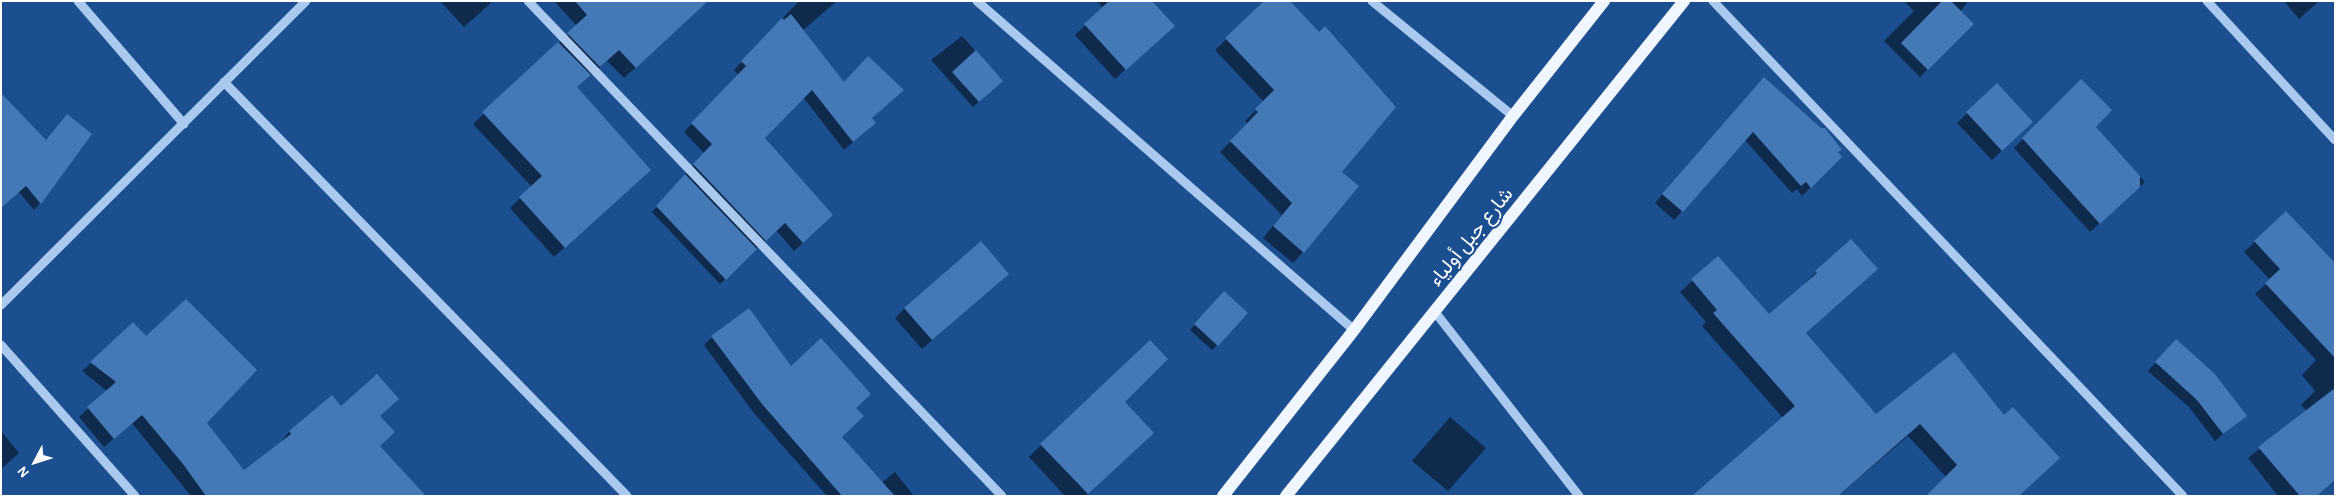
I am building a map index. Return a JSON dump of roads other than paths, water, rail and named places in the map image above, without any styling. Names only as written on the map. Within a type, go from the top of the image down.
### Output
[{"type":"main road","name":"شارع جبل أولياء","points":[[1223,496],[1354,330],[1513,116],[1604,1]]},
{"type":"main road","name":"شارع جبل أولياء","points":[[1286,496],[1684,1]]},
{"type":"street","points":[[78,1],[184,124]]},
{"type":"street","points":[[1,305],[306,1]]},
{"type":"street","points":[[528,1],[1002,496]]},
{"type":"street","points":[[978,1],[1354,330]]},
{"type":"street","points":[[1372,1],[1513,116]]},
{"type":"street","points":[[1714,1],[2183,496]]},
{"type":"street","points":[[2206,1],[2335,140]]},
{"type":"street","points":[[224,82],[627,496]]},
{"type":"street","points":[[1435,312],[1579,496]]},
{"type":"street","points":[[1,345],[135,496]]}]
